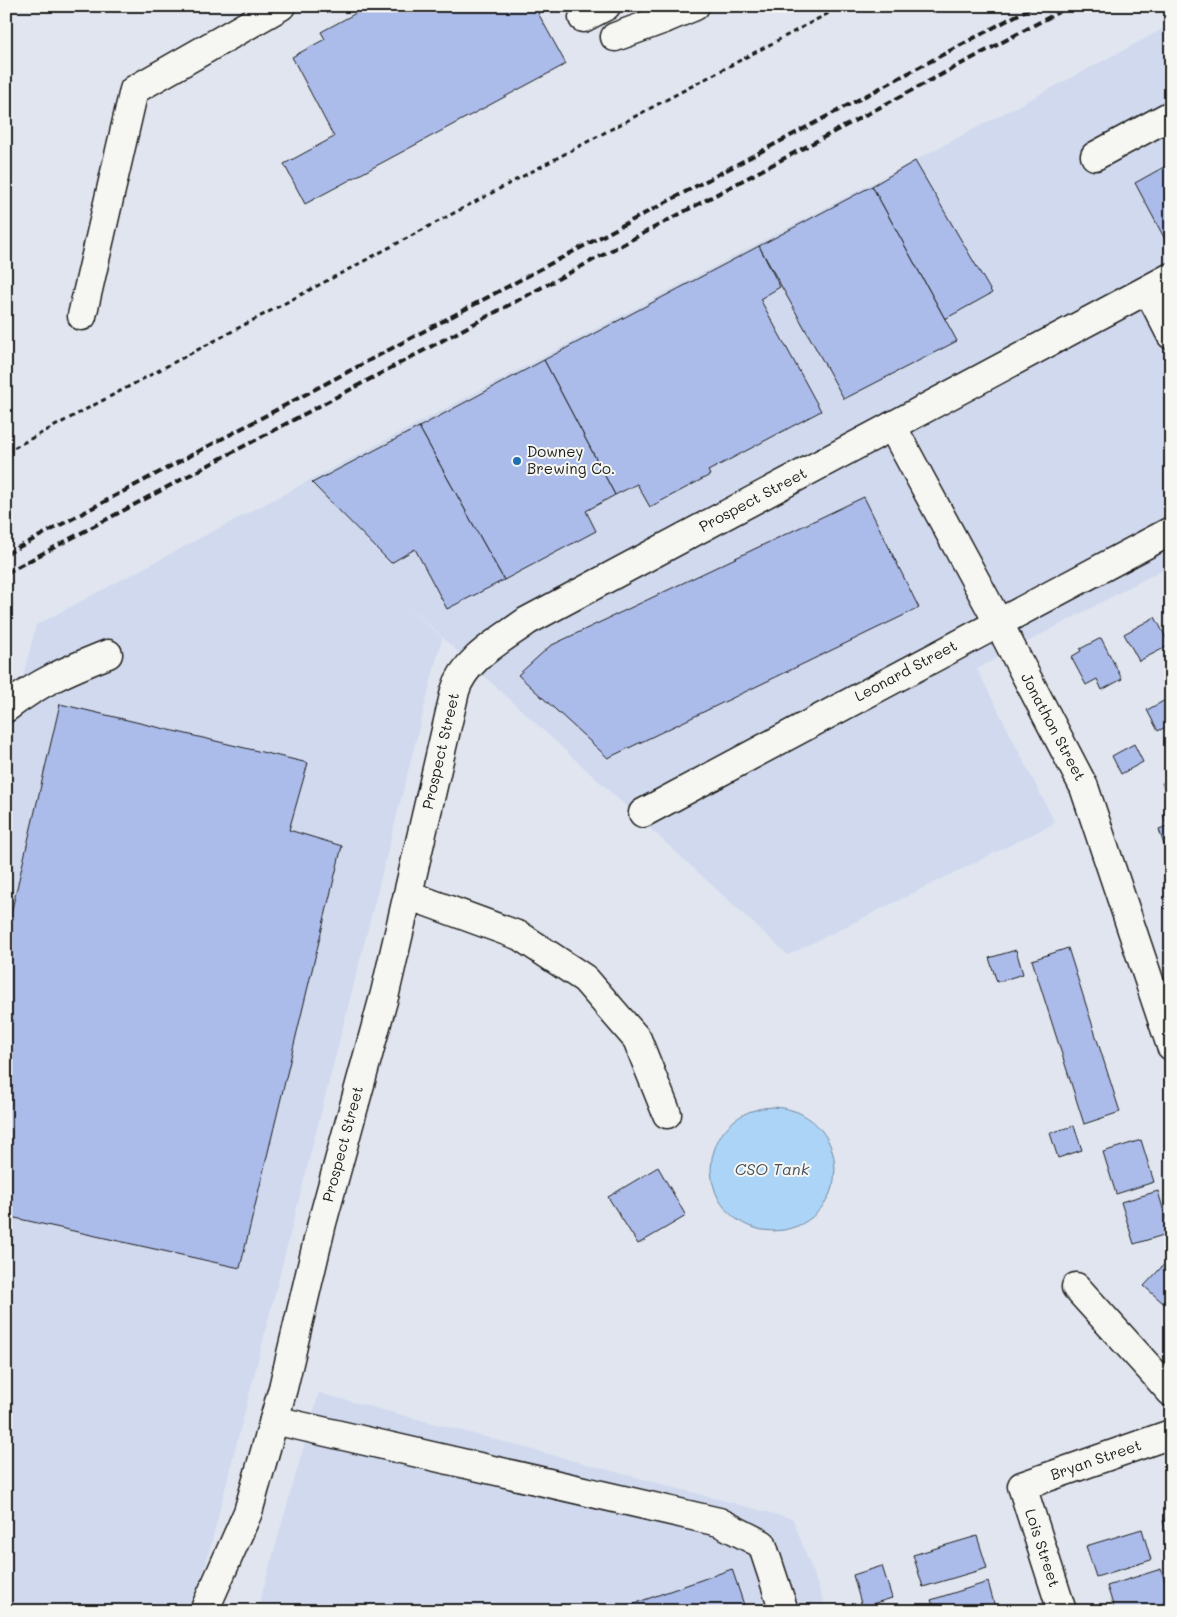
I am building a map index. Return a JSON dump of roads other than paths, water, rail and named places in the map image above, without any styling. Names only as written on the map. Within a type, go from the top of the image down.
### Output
[{"type":"street","points":[[82,316],[134,90],[281,6]]},
{"type":"street","points":[[615,37],[663,13],[695,6]]},
{"type":"street","points":[[1095,156],[1171,115]]},
{"type":"street","points":[[1159,283],[1171,335]]},
{"type":"street","name":"Prospect Street","points":[[204,1611],[248,1512],[274,1420],[322,1223],[385,993],[456,687],[482,654],[527,621],[1159,283]]},
{"type":"street","name":"Jonathon Street","points":[[892,426],[998,622],[1084,787],[1171,1046]]},
{"type":"street","name":"Leonard Street","points":[[643,813],[1171,531]]},
{"type":"street","points":[[6,708],[27,691],[57,674],[108,654]]},
{"type":"street","points":[[408,895],[520,936],[585,979],[638,1040],[667,1114]]},
{"type":"street","points":[[1076,1286],[1171,1392]]},
{"type":"street","points":[[274,1420],[719,1522],[762,1544],[784,1611]]},
{"type":"street","name":"Bryan Street","points":[[1022,1486],[1171,1434]]},
{"type":"street","name":"Lois Street","points":[[1022,1486],[1062,1611]]},
{"type":"water","name":"CSO Tank","points":[[773,1107],[797,1112],[817,1125],[830,1145],[835,1169],[830,1193],[817,1213],[797,1226],[773,1231],[749,1226],[729,1213],[716,1193],[711,1169],[716,1145],[729,1125],[749,1112]]},
{"type":"railway","points":[[6,554],[1034,6]]},
{"type":"railway","points":[[6,573],[1070,6]]},
{"type":"place","name":"Downey Brewing Co.","points":[[517,461]]}]
